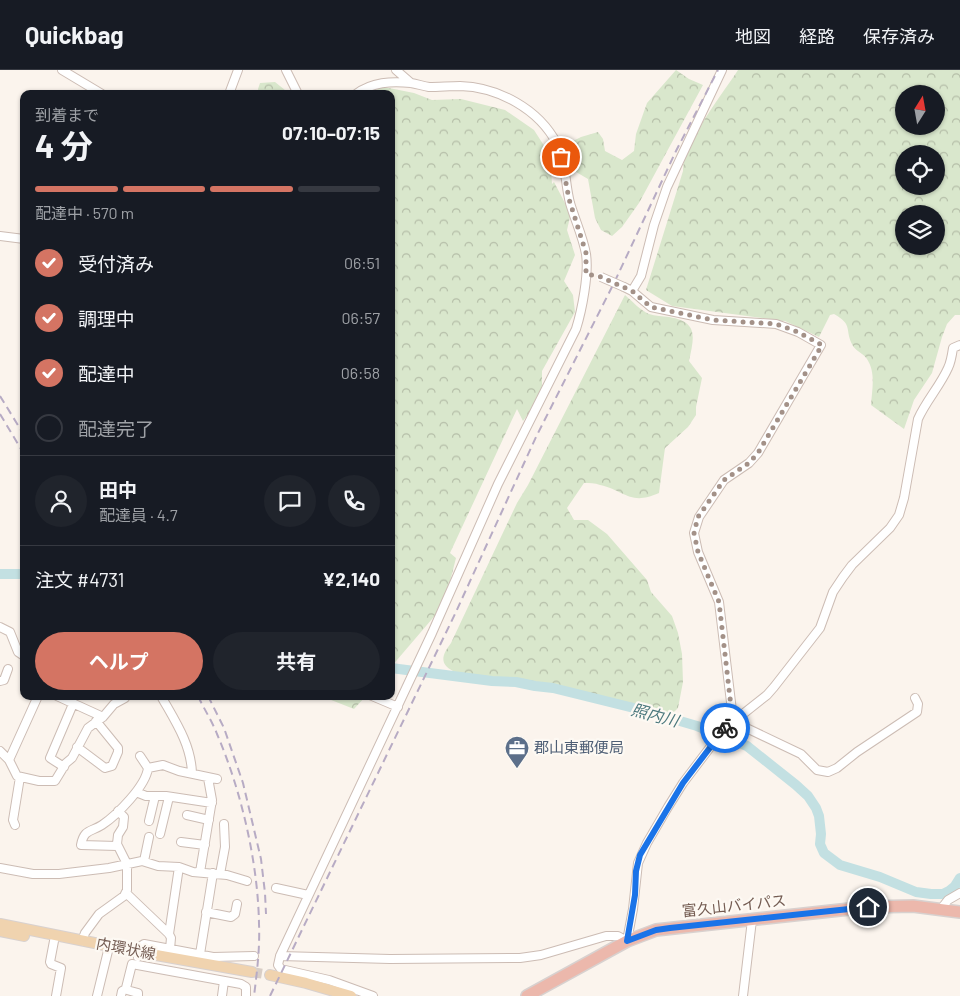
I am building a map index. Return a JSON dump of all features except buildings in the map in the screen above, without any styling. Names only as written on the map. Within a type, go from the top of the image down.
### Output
[{"type":"highway","name":"富久山バイパス","points":[[526,996],[627,941],[656,930],[868,907],[913,906],[960,912]]},
{"type":"main road","name":"内環状線","points":[[0,924],[82,941],[138,958]]},
{"type":"main road","name":"内環状線","points":[[0,931],[138,958],[252,975]]},
{"type":"main road","points":[[332,996],[269,978],[306,983],[351,996]]},
{"type":"street","points":[[62,70],[95,90]]},
{"type":"street","points":[[230,90],[238,70]]},
{"type":"street","points":[[286,70],[296,90]]},
{"type":"street","points":[[396,70],[411,83]]},
{"type":"street","points":[[632,291],[641,276],[654,225],[667,187],[722,70]]},
{"type":"street","points":[[363,90],[374,84],[394,82],[411,83],[427,87],[459,86],[484,89],[506,97],[520,106],[546,128],[556,144],[561,157],[569,199],[586,253],[586,274],[580,317],[576,330],[498,484],[398,707],[280,956],[278,966],[281,969],[329,980],[373,996]]},
{"type":"street","points":[[0,236],[20,238]]},
{"type":"street","points":[[586,274],[601,277],[632,291],[651,307],[713,320],[776,324],[798,332],[822,345],[758,453],[749,463],[724,480],[698,517],[695,526],[694,533],[697,546],[719,602],[734,721],[801,754],[817,770],[828,772],[837,768],[857,752],[917,712],[918,704],[915,698]]},
{"type":"street","points":[[280,956],[390,959],[520,958],[541,955],[606,936],[618,936],[627,941],[635,895],[636,871],[640,855],[683,783],[719,735],[774,687],[820,628],[833,592],[843,577],[852,565],[890,528],[898,515],[904,498],[918,419],[945,374],[953,348],[960,345]]},
{"type":"street","points":[[0,627],[12,634],[16,649],[20,654]]},
{"type":"street","points":[[0,681],[4,680],[8,669]]},
{"type":"street","points":[[9,760],[36,700]]},
{"type":"street","points":[[66,700],[100,719],[118,748],[118,752],[112,766],[105,768],[78,747]]},
{"type":"street","points":[[0,751],[9,760],[16,775],[53,782],[72,758],[88,728],[100,719],[114,704],[121,700]]},
{"type":"street","points":[[163,700],[181,729],[191,760],[192,773]]},
{"type":"street","points":[[381,700],[398,707]]},
{"type":"street","points":[[64,767],[50,758],[74,704]]},
{"type":"street","points":[[117,846],[81,845],[82,836],[101,825],[118,811],[144,782],[148,768],[140,756]]},
{"type":"street","points":[[148,768],[163,766],[217,779]]},
{"type":"street","points":[[15,825],[13,820],[20,777]]},
{"type":"street","points":[[200,872],[212,803],[212,793],[208,778]]},
{"type":"street","points":[[136,792],[142,795],[212,803]]},
{"type":"street","points":[[149,821],[155,796]]},
{"type":"street","points":[[160,834],[169,797]]},
{"type":"street","points":[[82,941],[85,933],[100,914],[126,893],[128,886],[127,864],[117,846],[117,839],[122,830],[124,819],[123,815],[118,811]]},
{"type":"street","points":[[187,815],[209,820]]},
{"type":"street","points":[[200,954],[206,912],[225,847],[224,824]]},
{"type":"street","points":[[144,861],[149,838]]},
{"type":"street","points":[[182,842],[205,845]]},
{"type":"street","points":[[0,868],[33,874],[59,874],[109,868],[144,861],[158,866],[179,867],[193,872],[216,873],[247,880]]},
{"type":"street","points":[[170,949],[171,938],[169,934],[179,867]]},
{"type":"street","points":[[276,888],[308,895]]},
{"type":"street","points":[[126,893],[169,934]]},
{"type":"street","points":[[941,909],[948,900],[960,893]]},
{"type":"street","points":[[206,912],[232,917],[235,914],[237,904]]},
{"type":"street","points":[[744,996],[752,920]]},
{"type":"street","points":[[54,942],[50,962],[62,968],[56,996]]},
{"type":"street","points":[[120,996],[122,991],[126,989],[132,964],[138,958],[141,946],[144,944],[213,957],[254,956]]},
{"type":"street","points":[[97,996],[108,952]]},
{"type":"street","points":[[138,958],[245,986],[246,996]]},
{"type":"street","points":[[222,996],[224,981]]},
{"type":"street","points":[[126,989],[138,993],[138,996]]},
{"type":"green space","points":[[676,70],[689,79],[703,85],[639,203],[622,227],[612,236],[601,230],[595,218],[588,179],[571,169],[571,142],[598,132],[603,139],[605,151],[622,160],[634,151],[636,134],[647,103]]},
{"type":"green space","points":[[738,70],[960,70],[960,315],[955,315],[947,324],[932,373],[914,400],[904,429],[871,405],[873,381],[870,364],[866,357],[853,346],[844,321],[834,314],[830,315],[819,337],[785,321],[672,306],[646,290],[689,147],[705,119]]},
{"type":"green space","points":[[275,82],[285,90],[258,90],[260,83]]},
{"type":"green space","points":[[384,87],[414,93],[432,100],[461,99],[505,110],[534,130],[550,155],[552,184],[554,182],[570,217],[567,230],[575,255],[564,281],[573,295],[575,312],[542,371],[542,386],[536,404],[523,421],[517,409],[450,553],[456,558],[444,605],[395,662],[395,90],[375,90]]},
{"type":"green space","points":[[625,295],[646,313],[679,319],[690,327],[693,338],[689,361],[702,378],[696,415],[688,427],[665,448],[659,493],[649,497],[634,498],[598,484],[584,483],[567,508],[574,520],[588,520],[607,534],[647,580],[651,592],[672,616],[682,654],[683,682],[678,708],[670,716],[560,686],[489,680],[464,675],[448,668],[443,658],[517,503]]},
{"type":"green space","points":[[331,700],[362,700],[354,709]]},
{"type":"waterway","name":"照内川","points":[[0,574],[20,574]]},
{"type":"waterway","name":"照内川","points":[[395,669],[553,688],[697,726],[747,746],[808,796],[819,816],[820,844],[824,853],[840,865],[880,877],[916,892],[931,894],[943,894],[949,891],[960,878]]},
{"type":"tunnel","points":[[252,972],[270,975]]},
{"type":"railway","points":[[270,996],[455,614],[536,437],[614,283],[676,151],[718,70]]},
{"type":"railway","points":[[0,396],[20,428]]},
{"type":"railway","points":[[0,414],[20,447]]},
{"type":"railway","points":[[200,700],[215,729],[234,779],[252,851],[258,900],[259,933],[254,996]]},
{"type":"railway","points":[[210,700],[224,728],[243,783],[261,859],[266,914]]},
{"type":"way so far","points":[[561,157],[569,199],[586,253],[586,274],[601,277],[632,291],[651,307],[713,320],[776,324],[798,332],[822,345],[758,453],[749,463],[724,480],[698,517],[695,526],[695,541],[719,602],[734,721],[725,728]]},
{"type":"place","name":"郡山東郵便局","points":[[517,769]]},
{"type":"route","points":[[725,728],[683,783],[640,855],[636,871],[635,895],[627,941],[656,930],[670,928],[868,907]]}]
